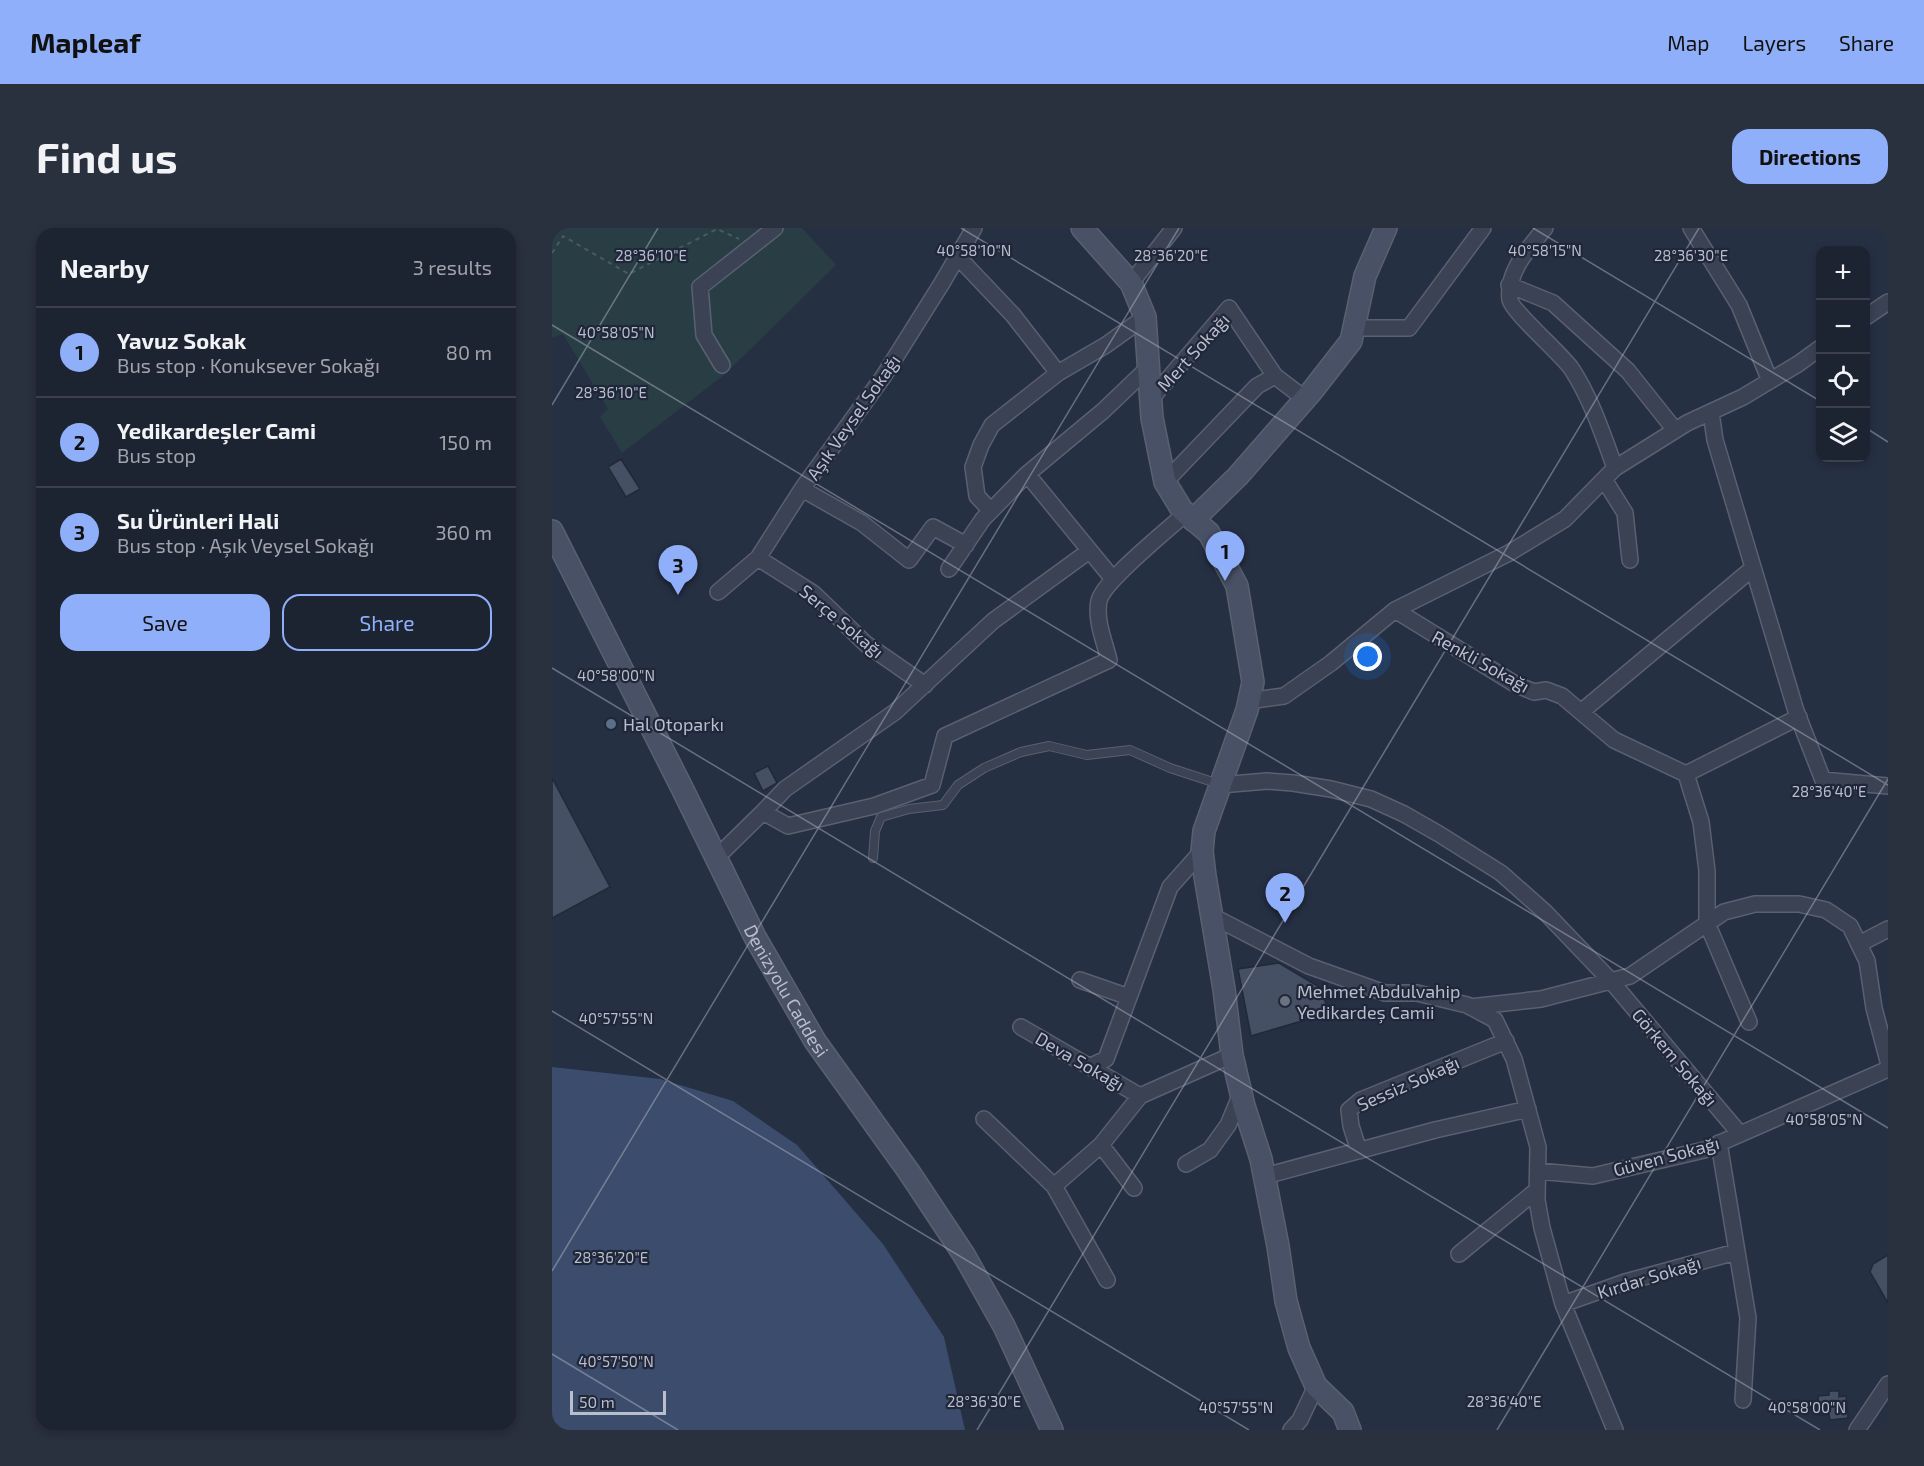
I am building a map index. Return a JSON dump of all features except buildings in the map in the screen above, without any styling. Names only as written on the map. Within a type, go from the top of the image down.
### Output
[{"type":"street","points":[[722,365],[704,334],[700,287],[775,228]]},
{"type":"street","name":"Aşık Veysel Sokağı","points":[[718,592],[758,558],[802,489],[883,377],[974,228]]},
{"type":"street","points":[[1082,228],[1131,283],[1145,317],[1152,418],[1165,482],[1190,517],[1209,534],[1238,586],[1253,682],[1204,831],[1202,851],[1232,1055],[1265,1176],[1286,1301],[1299,1348],[1316,1386],[1343,1412],[1350,1430]]},
{"type":"street","points":[[1131,283],[1174,228]]},
{"type":"street","points":[[762,812],[788,826],[874,806],[932,785],[945,736],[1109,660],[1099,620],[1098,600],[1113,579],[1238,476],[1305,399],[1351,340],[1365,276],[1386,228]]},
{"type":"street","points":[[1354,328],[1409,328],[1483,228]]},
{"type":"street","points":[[1545,228],[1522,256],[1509,285],[1510,303],[1570,367],[1593,409],[1615,468]]},
{"type":"street","points":[[1691,228],[1739,305],[1770,381]]},
{"type":"street","points":[[957,256],[1013,315],[1058,373]]},
{"type":"street","points":[[1509,285],[1553,303],[1628,371],[1675,430]]},
{"type":"street","points":[[1870,313],[1888,302]]},
{"type":"street","name":"Mert Sokağı","points":[[1150,400],[1229,308],[1275,376],[1305,399]]},
{"type":"street","points":[[991,511],[977,496],[973,467],[992,425],[1058,373],[1106,345],[1145,317]]},
{"type":"street","points":[[1248,701],[1284,696],[1331,663],[1395,610],[1509,553],[1565,519],[1605,481],[1615,468],[1675,430],[1743,397],[1816,351]]},
{"type":"street","points":[[949,569],[983,519],[1027,474],[1103,411],[1148,368]]},
{"type":"street","points":[[1165,482],[1257,386],[1275,376]]},
{"type":"street","points":[[1711,412],[1715,440],[1753,568],[1799,717],[1823,780],[1888,786]]},
{"type":"street","points":[[1027,474],[1113,579]]},
{"type":"street","points":[[1605,481],[1624,513],[1630,560]]},
{"type":"street","points":[[802,489],[862,523],[909,560],[933,527],[966,545]]},
{"type":"street","name":"Denizyolu Caddesi","points":[[552,531],[755,937],[815,1041],[909,1172],[964,1255],[1004,1326],[1052,1430]]},
{"type":"street","points":[[716,858],[785,789],[895,712],[993,621],[1089,551]]},
{"type":"street","name":"Serçe Sokağı","points":[[758,558],[813,593],[866,644],[926,685]]},
{"type":"street","points":[[1581,712],[1753,568]]},
{"type":"street","name":"Renkli Sokağı","points":[[1395,610],[1515,684],[1534,692],[1546,690],[1562,696],[1614,740],[1686,774]]},
{"type":"street","points":[[1749,1022],[1707,922],[1707,871],[1701,822],[1686,774],[1799,717]]},
{"type":"street","name":"Görkem Sokağı","points":[[1220,785],[1267,781],[1303,784],[1371,799],[1404,814],[1501,873],[1545,912],[1611,981],[1740,1134]]},
{"type":"street","points":[[1091,1066],[1107,1059],[1170,887],[1202,851]]},
{"type":"street","points":[[1470,1007],[1541,999],[1630,976],[1724,912],[1755,904],[1799,904],[1826,910],[1850,926],[1868,961],[1874,1008],[1888,1061]]},
{"type":"street","points":[[1212,916],[1309,966],[1385,993],[1417,993],[1470,1007],[1495,1020],[1514,1059],[1538,1148],[1537,1200],[1542,1228],[1563,1304],[1615,1430]]},
{"type":"street","points":[[1859,944],[1888,929]]},
{"type":"street","points":[[1080,980],[1129,997]]},
{"type":"street","name":"Deva Sokağı","points":[[1021,1027],[1140,1096]]},
{"type":"street","name":"Sessiz Sokağı","points":[[1359,1150],[1351,1126],[1349,1110],[1361,1100],[1506,1041]]},
{"type":"street","points":[[1054,1186],[1101,1145],[1140,1096],[1232,1055]]},
{"type":"street","name":"Güven Sokağı","points":[[1538,1171],[1593,1176],[1704,1150],[1888,1069]]},
{"type":"street","points":[[1186,1164],[1210,1150],[1228,1125],[1241,1094]]},
{"type":"street","points":[[1265,1176],[1528,1108]]},
{"type":"street","points":[[984,1119],[1054,1186],[1107,1280]]},
{"type":"street","points":[[1719,1143],[1748,1318],[1743,1400]]},
{"type":"street","points":[[1101,1145],[1134,1188]]},
{"type":"street","points":[[1459,1254],[1538,1190]]},
{"type":"street","name":"Kırdar Sokağı","points":[[1563,1304],[1625,1282],[1736,1252]]},
{"type":"street","points":[[1857,1430],[1888,1384]]},
{"type":"street","points":[[1291,1430],[1300,1419],[1316,1386]]},
{"type":"lane","points":[[873,858],[875,831],[881,817],[909,809],[943,805],[958,785],[984,768],[1021,752],[1049,746],[1087,755],[1130,750],[1170,768],[1220,785]]},
{"type":"path","points":[[552,253],[563,236],[628,274],[717,230],[753,246]]},
{"type":"green space","points":[[552,228],[802,228],[836,265],[724,375],[622,453],[600,417],[608,409],[563,334],[552,338]]},
{"type":"water","points":[[552,1067],[660,1079],[733,1101],[797,1145],[883,1244],[944,1337],[965,1430],[552,1430]]},
{"type":"place","name":"Yavuz Sokak","points":[[1225,581]]},
{"type":"place","name":"Su Ürünleri Hali","points":[[678,595]]},
{"type":"place","name":"Hal Otoparkı","points":[[611,724]]},
{"type":"place","name":"Yedikardeşler Cami","points":[[1285,923]]},
{"type":"place","name":"Mehmet Abdulvahip Yedikardeş Camii","points":[[1285,1001]]}]
